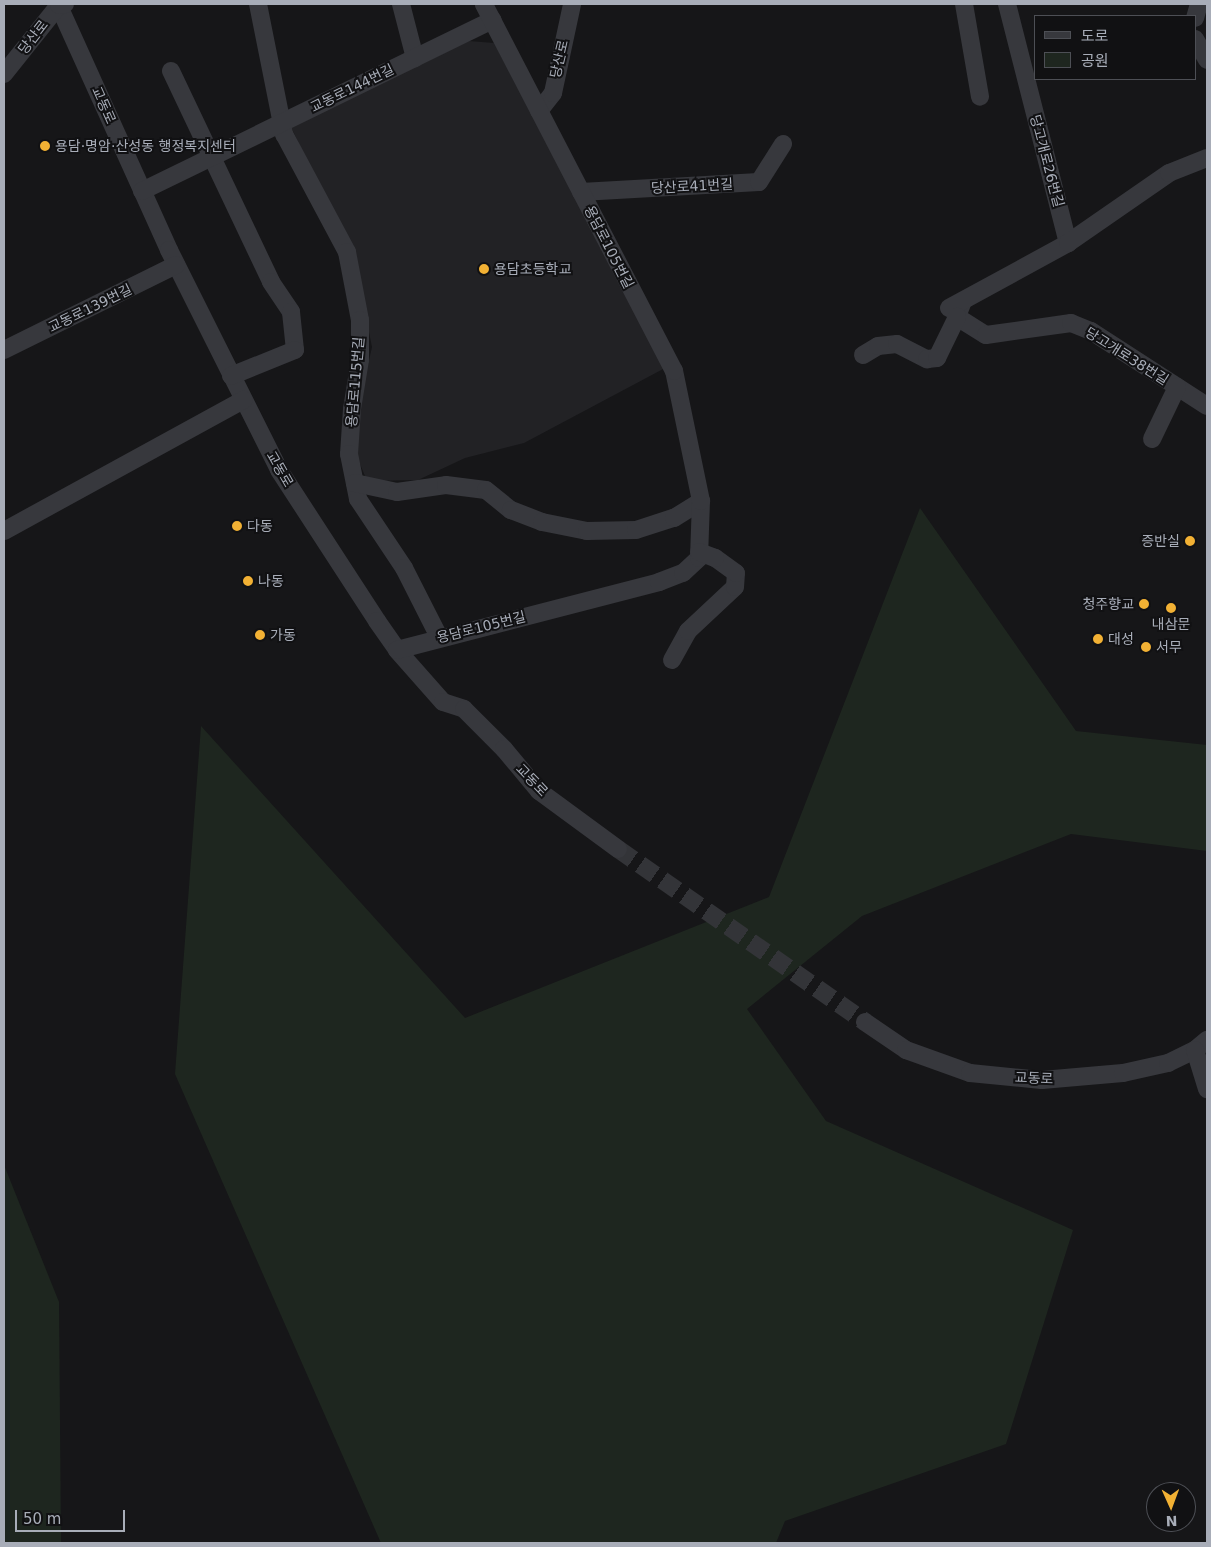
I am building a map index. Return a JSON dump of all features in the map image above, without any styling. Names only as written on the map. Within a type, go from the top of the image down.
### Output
[{"type":"street","name":"당산로","points":[[4,74],[60,4]]},
{"type":"street","name":"교동로","points":[[60,4],[176,265],[279,470],[397,650],[444,702],[464,709],[498,743],[539,790],[618,849]]},
{"type":"street","name":"용담로115번길","points":[[258,4],[284,134],[347,252],[360,320],[360,360],[352,409],[349,454],[358,499],[404,568],[439,637]]},
{"type":"street","points":[[402,4],[415,58]]},
{"type":"street","name":"용담로105번길","points":[[397,650],[439,637],[659,582],[684,572],[699,558],[701,501],[674,371],[484,4]]},
{"type":"street","name":"당산로","points":[[539,111],[552,93],[572,4]]},
{"type":"street","points":[[964,4],[980,97]]},
{"type":"street","name":"당고개로26번길","points":[[1007,4],[1030,77],[1068,243]]},
{"type":"street","name":"교동로144번길","points":[[142,191],[492,20]]},
{"type":"street","points":[[1196,41],[1207,60]]},
{"type":"street","points":[[171,71],[271,282],[291,312],[295,350],[231,376]]},
{"type":"street","name":"당산로41번길","points":[[581,192],[759,182],[783,144]]},
{"type":"street","points":[[864,355],[878,346],[897,344],[927,359],[937,358],[956,309],[1068,243],[1169,173],[1207,158]]},
{"type":"street","name":"교동로139번길","points":[[4,350],[176,265]]},
{"type":"street","name":"당고개로38번길","points":[[956,309],[986,335],[1071,323],[1091,331],[1207,406]]},
{"type":"street","points":[[1152,439],[1177,386]]},
{"type":"street","points":[[4,531],[243,400]]},
{"type":"street","points":[[355,483],[397,492],[446,485],[486,490],[511,510],[542,522],[587,531],[636,530],[674,518],[701,501]]},
{"type":"street","points":[[672,660],[688,631],[735,587],[736,573],[699,552]]},
{"type":"street","name":"교동로","points":[[865,1022],[906,1050],[970,1073],[1042,1080],[1123,1072],[1168,1063],[1201,1045]]},
{"type":"street","points":[[1201,1045],[1207,1088]]},
{"type":"shaded area","name":"용담초등학교","points":[[469,41],[494,43],[665,368],[524,443],[465,458],[418,480],[367,481],[356,454],[363,387],[372,347],[354,258],[291,127]]},
{"type":"green space","points":[[920,508],[1076,731],[1207,745],[1207,851],[1071,834],[862,916],[747,1009],[826,1121],[1073,1230],[1006,1444],[785,1521],[776,1543],[381,1543],[175,1074],[201,726],[465,1018],[769,897]]},
{"type":"green space","points":[[4,1165],[59,1302],[61,1543],[4,1543]]},
{"type":"tunnel","points":[[618,849],[865,1022]]},
{"type":"place","name":"용담·명암·산성동 행정복지센터","points":[[45,146]]},
{"type":"place","name":"용담초등학교","points":[[484,269]]},
{"type":"place","name":"다동","points":[[237,526]]},
{"type":"place","name":"증반실","points":[[1190,541]]},
{"type":"place","name":"나동","points":[[248,581]]},
{"type":"place","name":"청주향교","points":[[1144,604]]},
{"type":"place","name":"내삼문","points":[[1171,608]]},
{"type":"place","name":"가동","points":[[260,635]]},
{"type":"place","name":"대성","points":[[1098,639]]},
{"type":"place","name":"서무","points":[[1146,647]]}]
